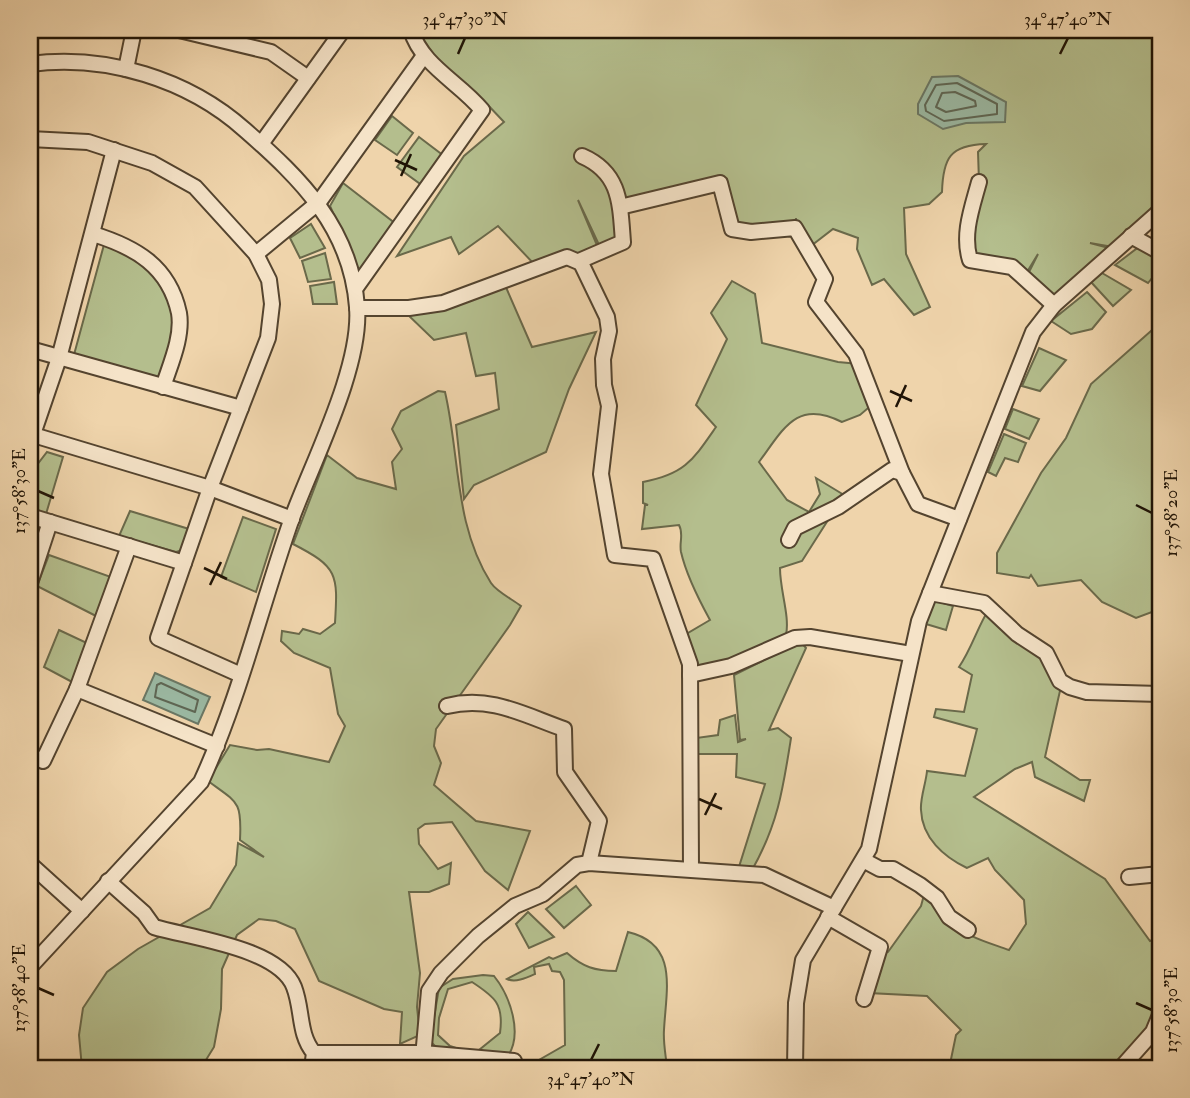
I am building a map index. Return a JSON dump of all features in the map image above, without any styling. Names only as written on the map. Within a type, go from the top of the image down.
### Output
[{"type":"street","points":[[126,69],[134,30]]},
{"type":"street","points":[[180,30],[271,52],[308,78]]},
{"type":"street","points":[[261,144],[343,30]]},
{"type":"street","points":[[355,289],[482,110],[468,93],[423,57],[411,30]]},
{"type":"street","points":[[256,254],[319,202],[423,57]]},
{"type":"street","points":[[30,64],[57,61],[126,69],[199,96],[261,144],[319,202],[347,258],[357,308],[354,348],[292,519],[217,746],[201,782],[30,967]]},
{"type":"street","points":[[30,139],[88,142],[152,163],[195,187],[256,254],[270,280],[272,304],[268,338],[210,488],[158,638],[241,675]]},
{"type":"street","points":[[114,150],[59,358],[31,437],[210,488],[292,519]]},
{"type":"street","points":[[357,308],[410,308],[443,303],[567,257],[579,261],[623,242],[616,189],[598,163],[582,156]]},
{"type":"street","points":[[979,182],[968,225],[966,247],[970,260],[1012,267],[1054,305]]},
{"type":"street","points":[[620,206],[720,183],[732,229],[751,232],[794,228],[825,279],[816,302],[856,354],[902,473],[918,504],[959,519]]},
{"type":"street","points":[[795,1068],[798,980],[807,951],[864,861],[878,817],[911,654],[930,593],[1033,332],[1054,305],[1160,211]]},
{"type":"street","points":[[93,234],[127,244],[152,262],[168,284],[179,314],[178,338],[163,387]]},
{"type":"street","points":[[1132,236],[1160,252]]},
{"type":"street","points":[[579,261],[607,317],[609,331],[603,359],[604,386],[609,406],[601,474],[615,555],[653,559],[690,664],[691,869]]},
{"type":"street","points":[[30,349],[241,408]]},
{"type":"street","points":[[789,540],[795,528],[838,507],[892,470],[902,473]]},
{"type":"street","points":[[30,516],[184,563]]},
{"type":"street","points":[[30,583],[50,522]]},
{"type":"street","points":[[30,755],[43,761],[77,689],[129,546]]},
{"type":"street","points":[[930,593],[984,603],[1017,634],[1046,653],[1060,681],[1070,687],[1087,692],[1160,694]]},
{"type":"street","points":[[690,675],[731,666],[795,638],[810,637],[911,654]]},
{"type":"street","points":[[77,689],[217,746]]},
{"type":"street","points":[[447,706],[470,700],[489,702],[564,729],[565,772],[599,821],[589,863]]},
{"type":"street","points":[[864,861],[880,869],[893,869],[920,886],[937,898],[949,917],[968,930]]},
{"type":"street","points":[[423,1061],[429,991],[441,973],[478,936],[515,906],[543,894],[577,865],[589,863],[764,875],[831,912],[880,947],[863,999]]},
{"type":"street","points":[[30,864],[82,911]]},
{"type":"street","points":[[1129,877],[1160,874]]},
{"type":"street","points":[[108,881],[144,913],[154,928],[219,942],[282,968],[291,978],[298,998],[304,1041],[314,1053],[313,1068]]},
{"type":"street","points":[[1121,1068],[1153,1031],[1160,1015]]},
{"type":"street","points":[[314,1053],[423,1061],[514,1061]]},
{"type":"shaded area","points":[[412,30],[1160,30],[1160,203],[1113,247],[1090,243],[1109,248],[1052,297],[1029,272],[1038,254],[1024,277],[970,260],[979,182],[978,152],[986,144],[964,147],[947,162],[942,192],[929,204],[904,208],[906,254],[930,307],[914,315],[884,279],[872,285],[857,249],[858,238],[833,229],[807,249],[796,226],[796,218],[795,228],[732,231],[720,184],[622,206],[620,239],[600,247],[578,200],[599,250],[534,264],[498,226],[459,254],[451,237],[397,256],[464,156],[504,122],[486,103],[423,57]]},
{"type":"shaded area","points":[[392,116],[413,133],[397,155],[375,140]]},
{"type":"shaded area","points":[[419,137],[444,156],[423,186],[397,167]]},
{"type":"shaded area","points":[[343,183],[396,224],[362,271],[358,270],[330,206]]},
{"type":"shaded area","points":[[311,224],[325,248],[300,258],[290,238]]},
{"type":"shaded area","points":[[105,241],[151,264],[178,312],[163,387],[72,362]]},
{"type":"shaded area","points":[[1140,246],[1160,255],[1160,268],[1148,283],[1115,265]]},
{"type":"shaded area","points":[[325,253],[331,279],[308,282],[302,261]]},
{"type":"shaded area","points":[[1102,273],[1131,290],[1113,306],[1091,282]]},
{"type":"shaded area","points":[[732,281],[755,294],[762,343],[838,362],[859,364],[874,403],[860,415],[842,422],[814,414],[793,421],[784,428],[759,462],[787,500],[809,512],[820,494],[816,478],[844,495],[802,561],[780,568],[787,620],[786,635],[732,663],[696,669],[683,636],[710,620],[683,560],[679,525],[642,529],[645,505],[648,505],[643,503],[643,482],[669,475],[687,464],[716,427],[696,405],[727,339],[711,313]]},
{"type":"shaded area","points":[[334,282],[337,304],[313,304],[310,286]]},
{"type":"shaded area","points":[[505,285],[532,347],[596,332],[569,389],[546,452],[474,485],[464,499],[456,425],[499,409],[495,373],[476,376],[466,333],[434,340],[406,313]]},
{"type":"shaded area","points":[[1087,292],[1106,312],[1092,329],[1071,334],[1051,321]]},
{"type":"shaded area","points":[[1160,323],[1160,609],[1136,618],[1102,602],[1081,580],[1038,586],[1031,575],[1029,578],[997,573],[997,553],[1041,473],[1066,438],[1091,384]]},
{"type":"shaded area","points":[[1039,348],[1066,360],[1040,391],[1022,386]]},
{"type":"shaded area","points":[[438,391],[445,392],[470,538],[491,583],[521,606],[436,729],[434,746],[441,763],[434,785],[476,821],[530,831],[508,890],[485,871],[452,822],[425,824],[418,829],[419,844],[438,869],[451,863],[449,884],[429,892],[409,892],[420,973],[417,1007],[420,1035],[400,1044],[402,1012],[384,1009],[319,981],[295,929],[276,921],[259,919],[237,935],[222,969],[221,1009],[214,1047],[201,1068],[82,1068],[79,1035],[83,1008],[107,972],[138,949],[210,908],[236,865],[238,843],[264,857],[240,840],[240,817],[236,804],[208,781],[230,745],[257,750],[269,749],[329,762],[345,726],[338,714],[330,668],[294,653],[281,641],[282,631],[299,634],[303,629],[320,634],[335,623],[335,583],[327,566],[293,544],[327,455],[357,478],[396,489],[392,462],[402,449],[392,429],[401,411]]},
{"type":"shaded area","points":[[1013,409],[1039,419],[1029,439],[1005,429]]},
{"type":"shaded area","points":[[1004,434],[1026,443],[1018,462],[1005,458],[996,476],[988,472]]},
{"type":"shaded area","points":[[47,452],[63,457],[46,514],[30,510],[30,474]]},
{"type":"shaded area","points":[[130,511],[189,529],[183,550],[176,552],[119,536]]},
{"type":"shaded area","points":[[243,517],[276,529],[256,592],[221,577]]},
{"type":"shaded area","points":[[49,555],[111,577],[96,616],[37,586]]},
{"type":"shaded area","points":[[933,600],[953,606],[946,630],[926,624]]},
{"type":"shaded area","points":[[989,609],[1023,637],[1062,682],[1045,757],[1080,780],[1090,780],[1084,801],[1035,777],[1032,762],[1015,769],[974,797],[1105,879],[1150,941],[1160,937],[1160,1015],[1118,1068],[920,1068],[950,1064],[956,1035],[961,1030],[927,996],[869,993],[882,954],[888,952],[921,906],[924,895],[962,930],[1009,950],[1026,924],[1024,900],[995,870],[988,858],[967,868],[936,845],[922,820],[921,801],[927,771],[965,776],[977,729],[934,717],[936,709],[964,712],[972,675],[959,667]]},
{"type":"shaded area","points":[[59,630],[89,644],[74,683],[44,667]]},
{"type":"shaded area","points":[[801,642],[806,648],[769,730],[778,728],[791,738],[778,806],[768,837],[752,870],[738,870],[765,784],[736,777],[737,754],[698,754],[696,738],[718,735],[720,720],[735,715],[738,742],[746,739],[740,740],[734,675]]},
{"type":"shaded area","points":[[576,886],[591,905],[564,928],[546,909]]},
{"type":"shaded area","points":[[528,912],[554,937],[529,948],[516,924]]},
{"type":"shaded area","points":[[628,932],[644,938],[655,947],[666,970],[664,1035],[667,1068],[525,1068],[565,1045],[564,980],[560,972],[552,971],[549,964],[534,967],[535,974],[524,978],[507,979],[549,957],[553,959],[567,953],[590,967],[616,971]]},
{"type":"shaded area","points":[[494,976],[500,984],[513,1015],[514,1037],[508,1056],[479,1050],[500,1033],[501,1015],[492,997],[472,982],[448,989],[439,1018],[438,1035],[450,1046],[462,1050],[437,1048],[430,1041],[439,988],[453,979]]},
{"type":"water","points":[[958,76],[1006,102],[1005,122],[966,123],[943,129],[918,114],[918,104],[932,77]]},
{"type":"water","points":[[155,673],[210,697],[198,724],[143,700]]}]
